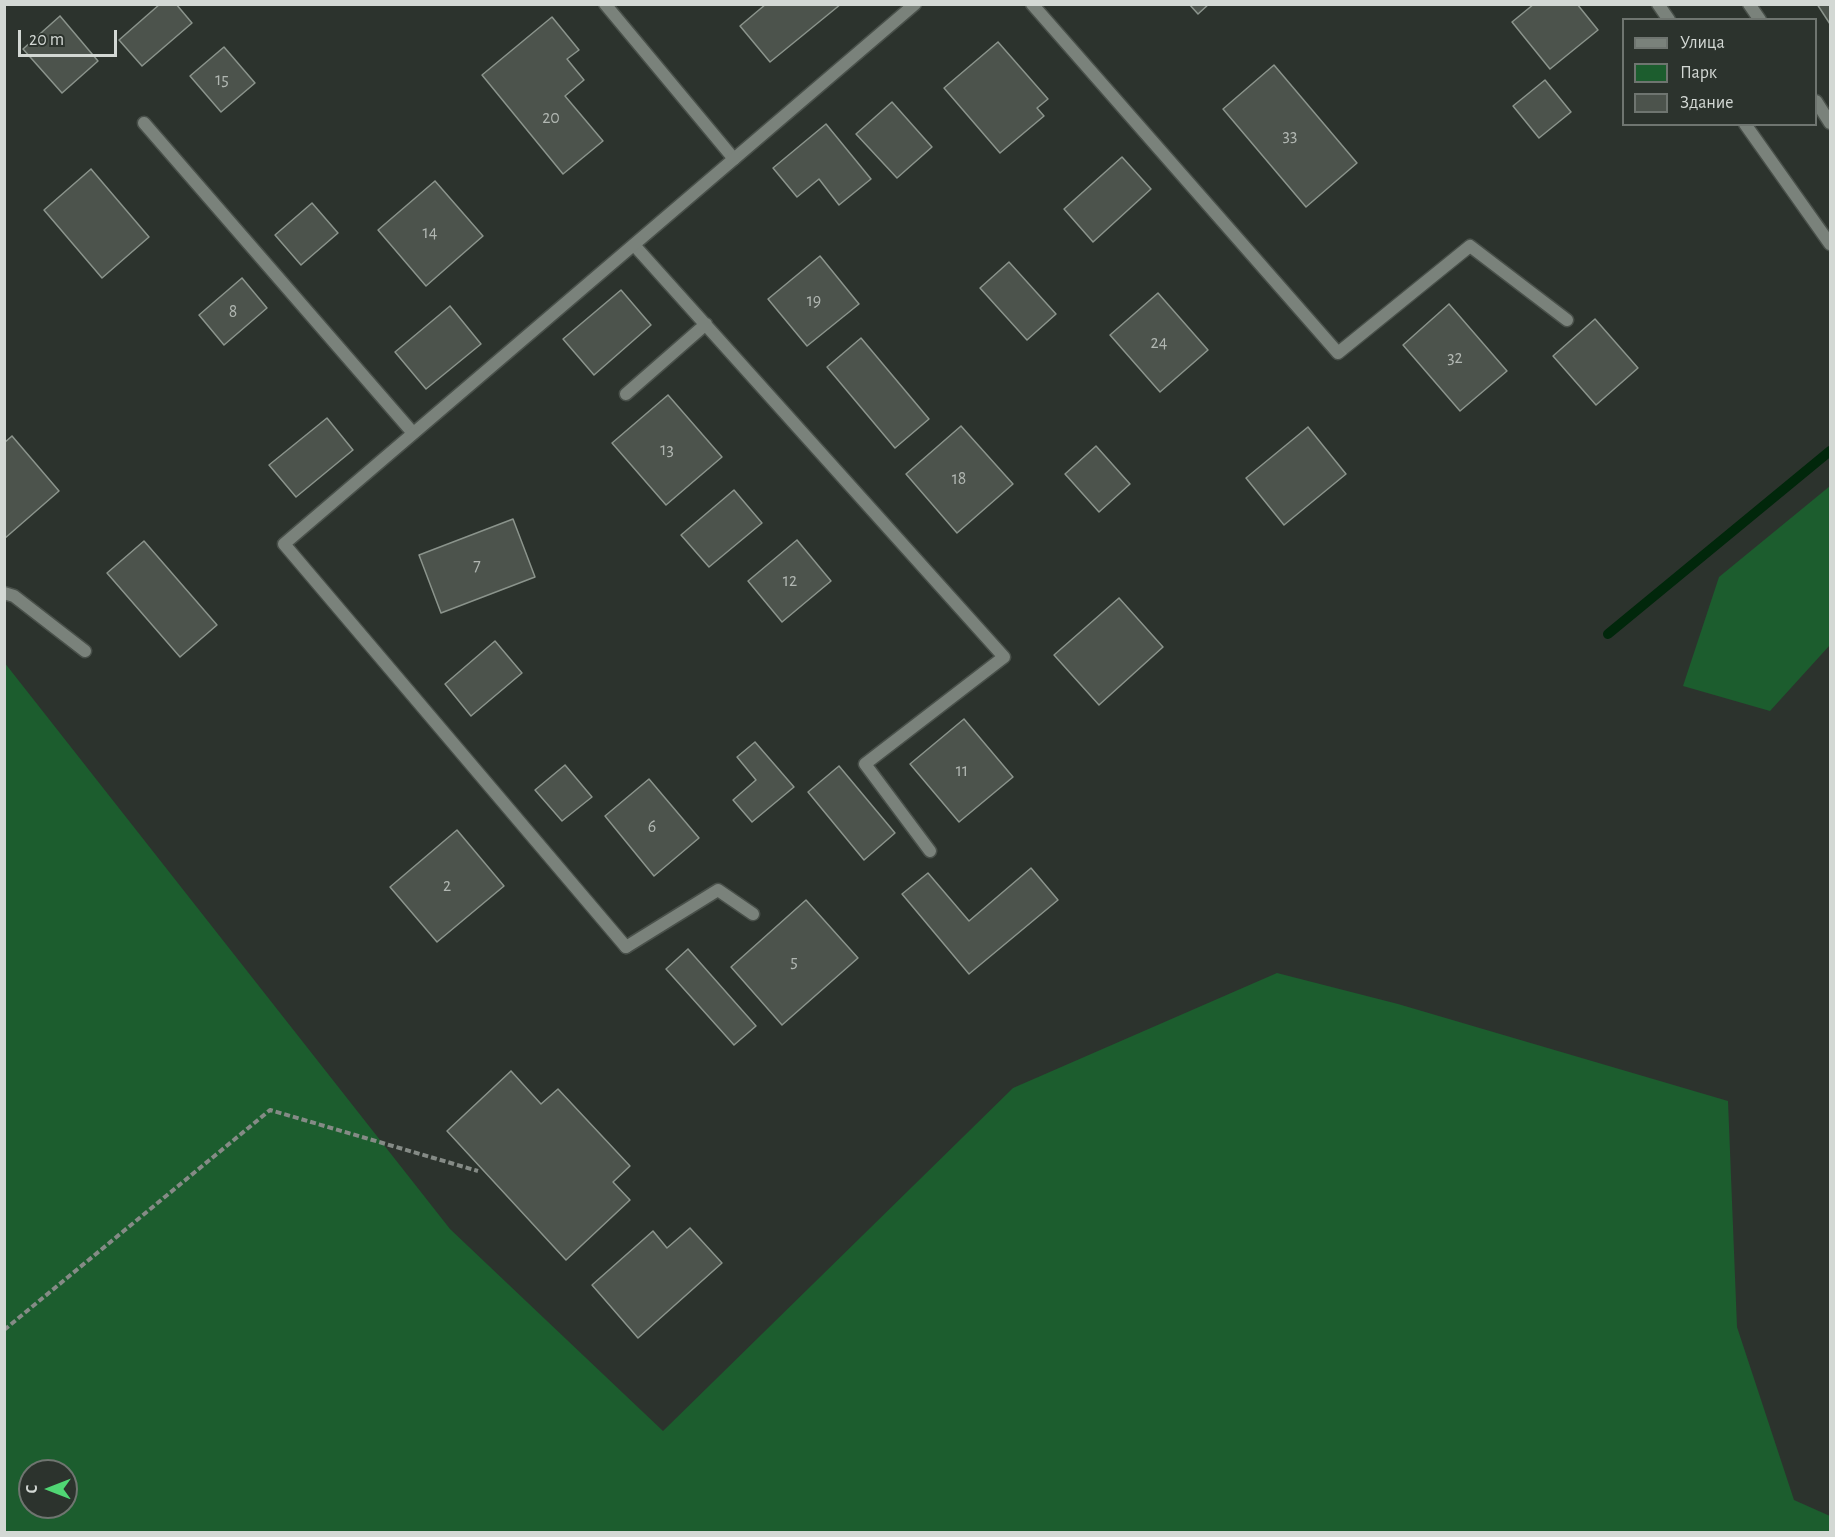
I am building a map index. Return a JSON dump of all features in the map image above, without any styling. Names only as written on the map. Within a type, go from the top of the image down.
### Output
[{"type":"street","points":[[605,4],[734,159]]},
{"type":"street","points":[[753,914],[718,890],[626,947],[284,544],[915,4]]},
{"type":"street","points":[[1032,4],[1338,353],[1470,246],[1567,320]]},
{"type":"street","points":[[1658,4],[1668,18]]},
{"type":"street","points":[[1749,4],[1759,18]]},
{"type":"street","points":[[1817,104],[1830,123]]},
{"type":"street","points":[[144,123],[413,434]]},
{"type":"street","points":[[1746,126],[1830,244]]},
{"type":"street","points":[[634,244],[1004,657],[865,764],[930,851]]},
{"type":"street","points":[[626,394],[706,324]]},
{"type":"street","points":[[4,593],[14,596],[85,651]]},
{"type":"path","points":[[4,1330],[270,1110],[478,1171]]},
{"type":"green space","points":[[1830,486],[1830,645],[1770,711],[1683,686],[1719,577]]},
{"type":"green space","points":[[4,662],[450,1229],[663,1431],[1013,1088],[1277,973],[1398,1004],[1728,1101],[1737,1327],[1794,1500],[1830,1516],[1830,1532],[5,1532]]},
{"type":"building","points":[[160,4],[176,4],[192,23],[142,66],[119,40]]},
{"type":"building","points":[[766,4],[841,4],[770,62],[740,26]]},
{"type":"building","points":[[1189,4],[1209,4],[1198,14]]},
{"type":"building","points":[[1534,4],[1577,4],[1598,30],[1550,69],[1512,22]]},
{"type":"building","points":[[1817,4],[1830,4],[1830,24]]},
{"type":"building","points":[[60,16],[98,61],[62,93],[23,49]]},
{"type":"building","points":[[552,17],[579,50],[567,59],[584,80],[565,96],[603,141],[563,174],[482,75]]},
{"type":"building","points":[[998,42],[1048,99],[1037,108],[1044,116],[1000,153],[944,88]]},
{"type":"building","points":[[224,47],[255,83],[221,112],[190,76]]},
{"type":"building","points":[[1274,65],[1357,163],[1306,207],[1223,109]]},
{"type":"building","points":[[1545,80],[1571,112],[1539,138],[1513,106]]},
{"type":"building","points":[[892,102],[932,147],[897,178],[856,134]]},
{"type":"building","points":[[826,124],[871,179],[839,205],[819,179],[797,197],[773,168]]},
{"type":"building","points":[[1122,157],[1151,189],[1093,242],[1064,209]]},
{"type":"building","points":[[91,169],[149,237],[102,278],[44,210]]},
{"type":"building","points":[[435,181],[483,236],[426,286],[378,230]]},
{"type":"building","points":[[312,203],[338,233],[301,265],[275,235]]},
{"type":"building","points":[[820,256],[859,304],[807,346],[768,299]]},
{"type":"building","points":[[1009,262],[1056,314],[1027,340],[980,288]]},
{"type":"building","points":[[242,278],[267,308],[224,345],[199,315]]},
{"type":"building","points":[[621,290],[651,325],[594,375],[563,339]]},
{"type":"building","points":[[1158,293],[1208,350],[1160,392],[1110,335]]},
{"type":"building","points":[[1449,304],[1507,371],[1460,411],[1403,345]]},
{"type":"building","points":[[450,306],[481,344],[426,389],[395,352]]},
{"type":"building","points":[[1595,319],[1638,368],[1596,405],[1553,356]]},
{"type":"building","points":[[861,338],[929,419],[895,448],[827,367]]},
{"type":"building","points":[[668,395],[722,457],[666,505],[612,443]]},
{"type":"building","points":[[327,418],[353,450],[296,497],[269,465]]},
{"type":"building","points":[[961,426],[1013,484],[957,533],[906,474]]},
{"type":"building","points":[[1308,427],[1346,474],[1284,525],[1246,478]]},
{"type":"building","points":[[12,436],[59,491],[4,539],[4,443]]},
{"type":"building","points":[[1096,446],[1130,484],[1099,512],[1065,474]]},
{"type":"building","points":[[734,490],[762,523],[709,567],[681,535]]},
{"type":"building","points":[[513,519],[535,577],[441,613],[419,555]]},
{"type":"building","points":[[797,540],[831,581],[782,622],[748,581]]},
{"type":"building","points":[[144,541],[217,625],[180,657],[107,573]]},
{"type":"building","points":[[1119,598],[1163,647],[1099,705],[1054,655]]},
{"type":"building","points":[[495,641],[522,673],[471,716],[445,684]]},
{"type":"building","points":[[964,719],[1013,777],[959,822],[910,764]]},
{"type":"building","points":[[755,742],[794,787],[752,822],[733,800],[756,780],[737,757]]},
{"type":"building","points":[[565,765],[592,797],[562,821],[535,790]]},
{"type":"building","points":[[839,766],[895,833],[864,860],[808,792]]},
{"type":"building","points":[[649,779],[699,838],[654,876],[605,816]]},
{"type":"building","points":[[457,830],[504,886],[437,942],[390,887]]},
{"type":"building","points":[[1031,868],[1058,900],[969,974],[902,894],[928,873],[969,921]]},
{"type":"building","points":[[806,900],[858,958],[782,1025],[731,967]]},
{"type":"building","points":[[688,949],[756,1026],[734,1045],[666,969]]},
{"type":"building","points":[[511,1071],[541,1104],[558,1089],[630,1166],[613,1182],[630,1200],[566,1260],[447,1131]]},
{"type":"building","points":[[690,1228],[722,1263],[638,1338],[592,1285],[653,1231],[667,1248]]},
{"type":"waterway","points":[[1608,634],[1830,451]]}]
